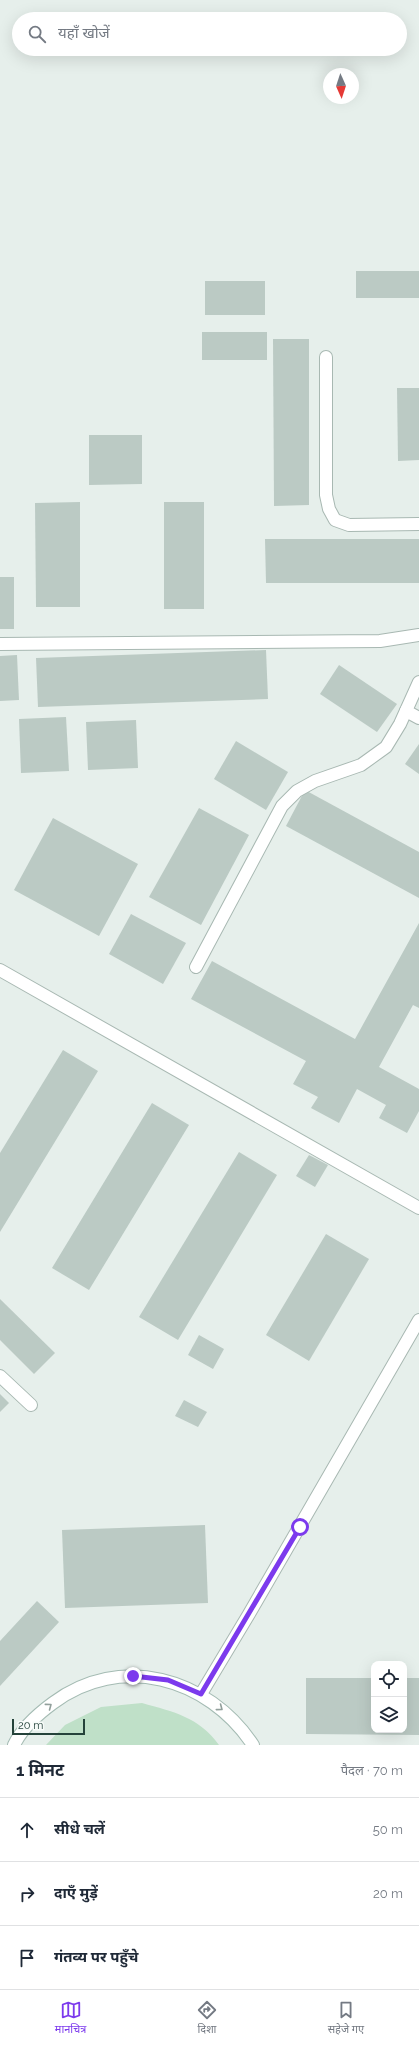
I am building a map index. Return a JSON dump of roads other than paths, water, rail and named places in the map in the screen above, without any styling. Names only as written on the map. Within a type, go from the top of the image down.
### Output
[{"type":"street","points":[[326,357],[326,495],[328,509],[335,520],[349,524],[419,524]]},
{"type":"street","points":[[0,644],[380,641],[419,635]]},
{"type":"street","points":[[196,967],[282,806],[297,791],[315,781],[361,765],[386,747],[406,711],[419,682]]},
{"type":"street","points":[[406,711],[419,718]]},
{"type":"street","points":[[0,970],[419,1208]]},
{"type":"street","points":[[201,1694],[419,1320]]},
{"type":"street","points":[[0,1376],[31,1405]]},
{"type":"street","points":[[14,1745],[37,1715],[65,1694],[98,1680],[133,1676],[168,1680],[201,1694],[230,1716],[253,1745]]}]
